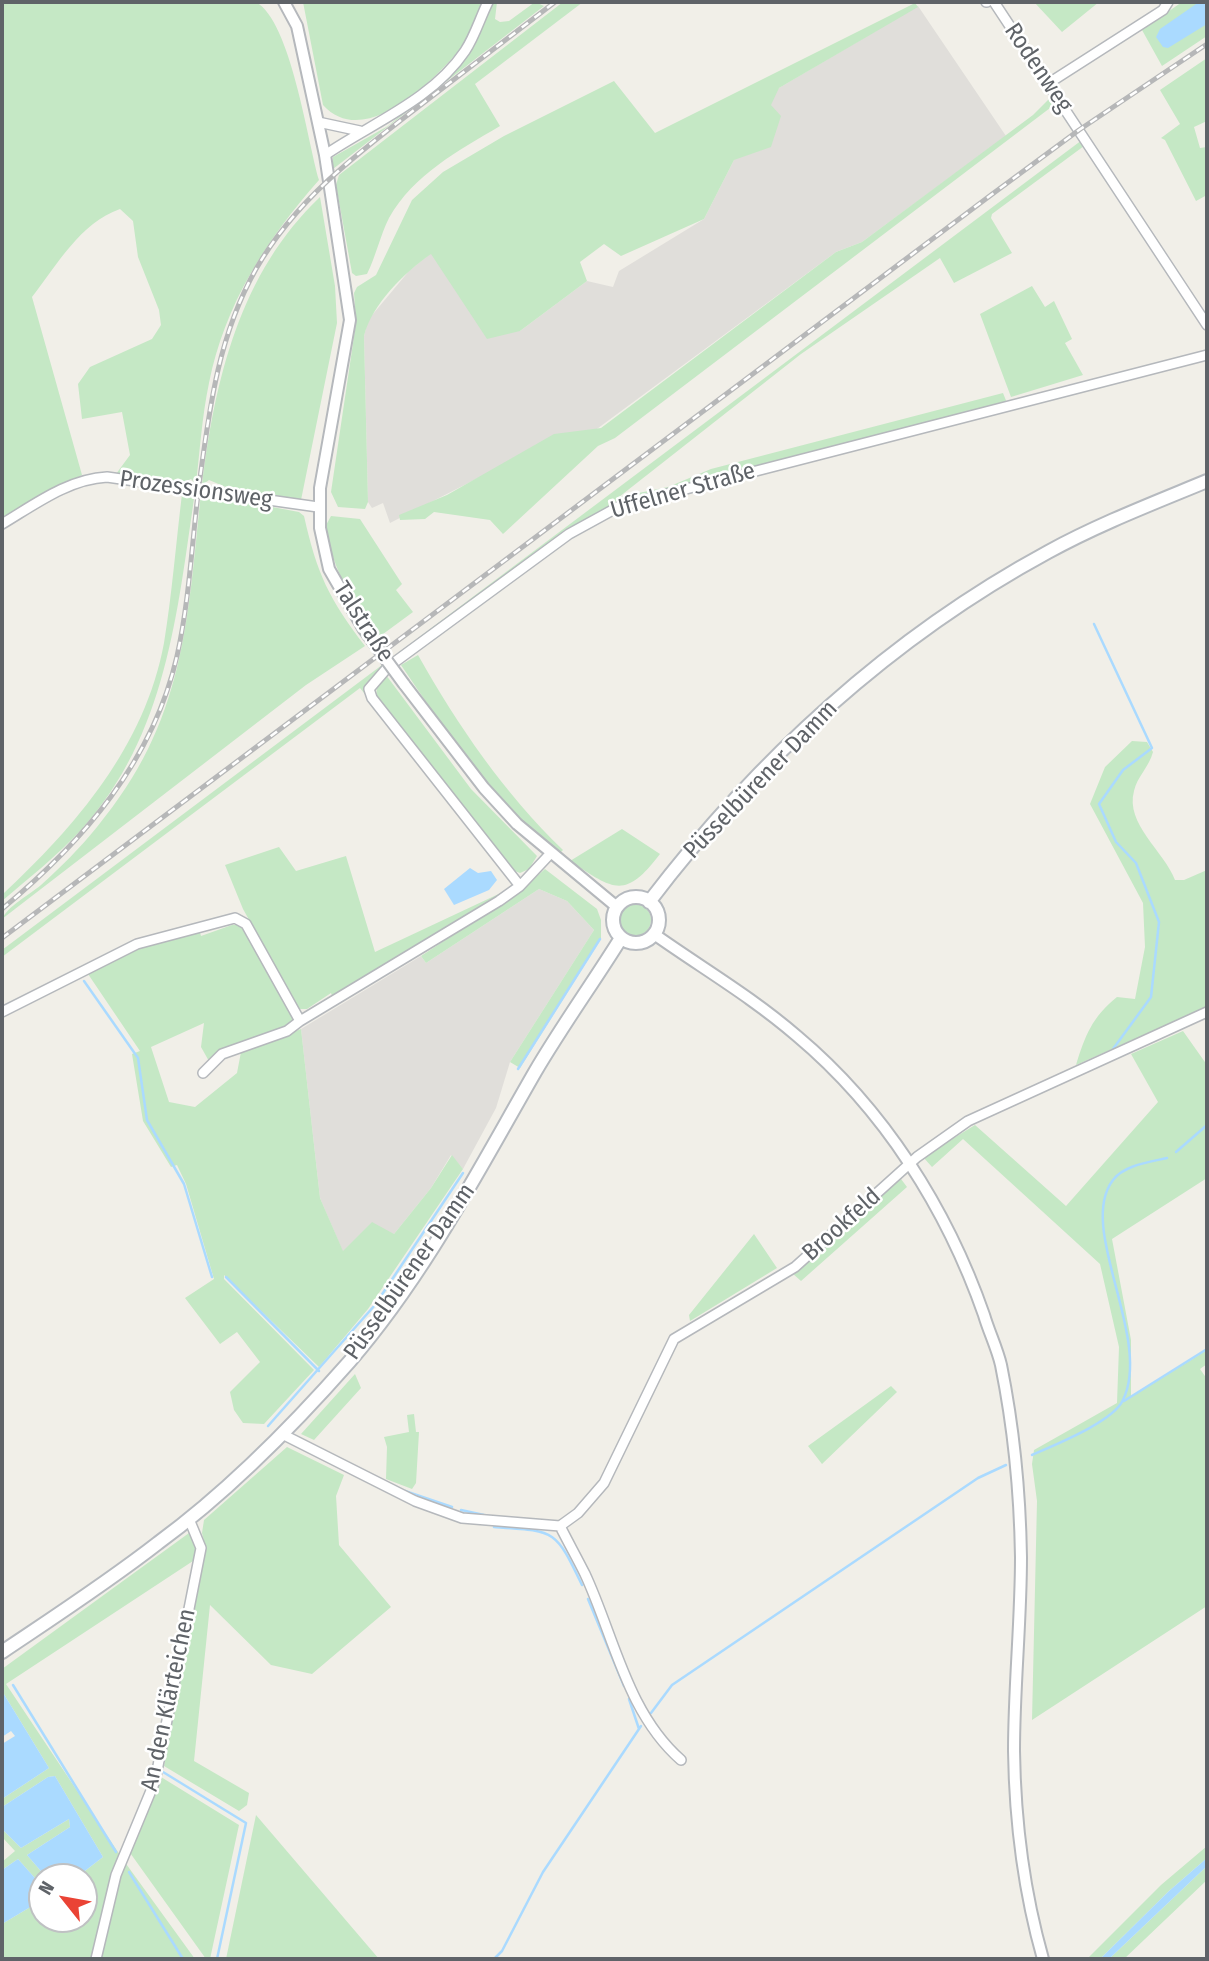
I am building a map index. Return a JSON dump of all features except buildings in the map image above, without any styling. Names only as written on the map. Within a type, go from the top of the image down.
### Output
[{"type":"main road","name":"Püsselbürener Damm","points":[[649,902],[770,762],[846,691],[895,650],[949,611],[1051,550],[1207,481]]},
{"type":"main road","points":[[636,897],[649,902],[659,921],[654,934],[649,939],[634,943],[621,938],[614,926],[617,907],[636,897]]},
{"type":"main road","name":"Püsselbürener Damm","points":[[2,1652],[110,1579],[189,1519],[282,1434],[351,1359],[416,1273],[480,1170],[565,1022],[621,938]]},
{"type":"street","name":"Talstraße","points":[[284,2],[297,26],[325,155],[350,320],[318,507],[329,569],[363,628],[484,788],[550,854],[617,907]]},
{"type":"street","points":[[325,155],[359,131],[389,118],[440,78],[463,54],[488,2]]},
{"type":"street","name":"Rodenweg","points":[[994,2],[1207,325]]},
{"type":"street","points":[[1049,83],[1163,10],[1168,2]]},
{"type":"street","points":[[318,122],[359,131]]},
{"type":"street","name":"Uffelner Straße","points":[[520,886],[372,698],[369,689],[372,683],[388,667],[569,534],[620,506],[1207,355]]},
{"type":"street","name":"Prozessionsweg","points":[[2,524],[68,486],[99,477],[142,480],[318,507]]},
{"type":"street","points":[[203,1073],[222,1054],[287,1031],[520,886],[550,854]]},
{"type":"street","points":[[2,1012],[137,944],[235,918],[246,924],[300,1021]]},
{"type":"street","points":[[654,934],[746,994],[800,1038],[852,1089],[910,1164],[942,1217],[968,1270],[1000,1362],[1017,1460],[1021,1558],[1015,1765],[1020,1846],[1032,1921],[1043,1959]]},
{"type":"street","name":"Brookfeld","points":[[560,1526],[578,1513],[604,1483],[674,1339],[795,1267],[910,1164],[968,1121],[1207,1012]]},
{"type":"street","points":[[282,1434],[415,1501],[462,1518],[560,1526],[585,1574],[640,1709],[665,1746],[681,1760]]},
{"type":"street","name":"An den Klärteichen","points":[[96,1959],[116,1875],[155,1780],[201,1548],[189,1519]]},
{"type":"shaded area","points":[[918,6],[1006,136],[862,242],[836,252],[586,437],[527,453],[390,523],[383,503],[372,508],[368,502],[364,336],[368,320],[409,271],[431,253],[520,331],[587,281],[613,287],[619,271],[704,219],[767,95]]},
{"type":"shaded area","points":[[539,889],[567,901],[594,930],[510,1062],[496,1108],[463,1169],[451,1155],[431,1188],[394,1234],[343,1252],[320,1198],[301,1029],[421,956],[426,963]]},
{"type":"green space","points":[[2,2],[256,2],[268,14],[279,32],[296,83],[319,180],[265,250],[225,326],[207,395],[196,484],[191,479],[184,482],[116,474],[130,455],[122,412],[82,419],[78,384],[90,367],[152,339],[161,325],[159,310],[138,257],[133,221],[120,209],[106,215],[81,234],[32,297],[82,475],[2,519]]},
{"type":"green space","points":[[303,2],[483,2],[461,48],[429,82],[394,108],[375,117],[357,120],[339,117],[323,105]]},
{"type":"green space","points":[[490,2],[497,2],[495,19],[500,22],[509,21],[535,2],[544,6],[333,169],[333,157],[388,126],[463,62]]},
{"type":"green space","points":[[563,2],[583,2],[475,84],[500,126],[424,176],[399,202],[389,218],[367,274],[356,276],[352,273],[336,185],[339,175]]},
{"type":"green space","points":[[1034,2],[1099,2],[1062,32]]},
{"type":"green space","points":[[1182,2],[1207,2],[1207,36],[1162,66],[1142,30]]},
{"type":"green space","points":[[915,3],[918,7],[779,88],[771,105],[781,116],[771,147],[734,160],[704,219],[621,256],[604,244],[580,262],[587,281],[520,331],[487,339],[431,254],[411,270],[374,312],[364,336],[368,502],[365,509],[338,507],[331,492],[356,323],[354,293],[357,287],[376,275],[412,200],[443,172],[504,136],[614,81],[655,133]]},
{"type":"green space","points":[[1207,58],[1207,121],[1194,127],[1200,148],[1207,147],[1207,195],[1196,201],[1165,140],[1161,138],[1180,124],[1160,90]]},
{"type":"green space","points":[[1050,98],[1054,105],[615,438],[598,446],[503,534],[490,520],[434,512],[425,519],[400,520],[399,515],[447,495],[554,434],[601,428],[836,252],[862,242],[1033,115]]},
{"type":"green space","points":[[1082,140],[1084,146],[992,214],[991,218],[1012,253],[954,283],[940,258],[801,354],[619,497],[668,487],[711,469],[1003,393],[1007,403],[610,508],[401,654],[368,682],[368,698],[360,688],[2,957],[2,950]]},
{"type":"green space","points":[[320,197],[335,286],[337,323],[301,500],[228,488],[209,480],[202,485],[215,406],[236,330],[270,259],[292,227]]},
{"type":"green space","points":[[1032,286],[1045,307],[1054,301],[1072,339],[1065,343],[1083,375],[1011,397],[980,314]]},
{"type":"green space","points":[[195,492],[182,582],[164,671],[133,754],[110,793],[81,830],[53,858],[2,901],[2,895],[56,841],[104,782],[141,716],[155,681],[164,643],[182,494]]},
{"type":"green space","points":[[201,493],[212,500],[213,496],[299,512],[304,516],[314,554],[333,600],[365,646],[306,685],[2,919],[14,905],[56,871],[91,835],[126,788],[148,748],[165,709],[177,669],[191,585]]},
{"type":"green space","points":[[331,516],[360,519],[402,584],[396,590],[413,612],[379,637],[360,611],[339,573],[325,527]]},
{"type":"green space","points":[[418,655],[483,758],[541,828],[563,850],[559,854],[513,813],[492,790],[436,716],[401,665]]},
{"type":"green space","points":[[386,675],[471,789],[537,856],[529,869],[520,873],[512,870],[437,772],[376,699],[377,685]]},
{"type":"green space","points":[[1132,741],[1147,742],[1153,752],[1134,791],[1135,815],[1140,826],[1175,880],[1184,880],[1207,870],[1207,1007],[1076,1065],[1086,1036],[1101,1012],[1117,997],[1135,999],[1145,947],[1143,903],[1090,804],[1105,767]]},
{"type":"green space","points":[[622,829],[660,854],[637,879],[618,886],[609,884],[570,861]]},
{"type":"green space","points":[[279,847],[296,871],[346,856],[375,952],[505,891],[332,996],[331,993],[307,1009],[299,1009],[243,909],[225,865]]},
{"type":"green space","points":[[545,869],[597,909],[601,920],[601,939],[520,1068],[510,1062],[594,930],[567,901],[539,889],[426,963],[421,956],[520,891]]},
{"type":"green space","points":[[635,904],[646,909],[651,920],[646,931],[635,936],[624,931],[619,920],[624,909]]},
{"type":"green space","points":[[232,925],[243,925],[295,1019],[286,1027],[210,1063],[201,1047],[204,1023],[151,1047],[169,1102],[195,1107],[237,1073],[241,1052],[301,1029],[320,1198],[343,1251],[372,1222],[394,1234],[431,1188],[452,1155],[463,1169],[368,1309],[319,1367],[224,1275],[224,1279],[314,1370],[264,1424],[243,1423],[234,1410],[230,1392],[260,1362],[237,1332],[220,1344],[185,1298],[214,1279],[186,1184],[177,1165],[171,1167],[143,1121],[132,1054],[140,1051],[88,974],[137,948],[199,929],[201,936]]},
{"type":"green space","points":[[1183,1031],[1207,1065],[1207,1178],[1112,1239],[1131,1340],[1131,1397],[1207,1350],[1207,1364],[1200,1369],[1207,1379],[1207,1606],[1032,1720],[1037,1501],[1032,1464],[1034,1450],[1117,1403],[1119,1347],[1100,1264],[963,1139],[932,1167],[923,1157],[975,1125],[1066,1206],[1158,1102],[1131,1054]]},
{"type":"green space","points":[[901,1179],[907,1187],[801,1281],[792,1273]]},
{"type":"green space","points":[[754,1234],[777,1268],[690,1321],[689,1315]]},
{"type":"green space","points":[[355,1374],[361,1388],[314,1440],[301,1434]]},
{"type":"green space","points":[[891,1386],[897,1392],[822,1464],[808,1446]]},
{"type":"green space","points":[[414,1414],[416,1432],[419,1432],[416,1483],[412,1489],[386,1479],[387,1447],[384,1437],[409,1432],[407,1415]]},
{"type":"green space","points":[[287,1447],[344,1475],[336,1496],[339,1545],[391,1607],[312,1674],[271,1665],[210,1605],[194,1761],[249,1793],[247,1805],[239,1811],[164,1766],[205,1545],[202,1533],[204,1520]]},
{"type":"green space","points":[[189,1533],[196,1547],[193,1561],[6,1684],[124,1861],[195,1959],[2,1959],[2,1924],[28,1908],[28,1933],[98,1933],[98,1863],[95,1863],[103,1857],[55,1776],[48,1777],[2,1807],[2,1799],[49,1768],[2,1691],[2,1669]]},
{"type":"green space","points":[[161,1777],[239,1825],[210,1959],[206,1959],[128,1850]]},
{"type":"green space","points":[[256,1815],[379,1959],[226,1959]]},
{"type":"green space","points":[[69,1819],[70,1827],[27,1855],[34,1863],[28,1863],[28,1870],[18,1859],[2,1870],[2,1862],[15,1851],[2,1837],[2,1829],[21,1848]]},
{"type":"green space","points":[[1207,1846],[1207,1858],[1100,1959],[1087,1959],[1161,1885]]},
{"type":"green space","points":[[1207,1866],[1207,1880],[1124,1959],[1109,1959]]},
{"type":"water","points":[[1199,2],[1207,3],[1207,24],[1168,48],[1163,47],[1156,37],[1160,29]]},
{"type":"water","points":[[470,868],[478,873],[491,871],[497,880],[489,890],[454,905],[444,889]]},
{"type":"water","points":[[2,1691],[49,1768],[2,1799],[2,1744],[15,1736],[11,1731],[2,1737]]},
{"type":"water","points":[[55,1776],[103,1857],[95,1863],[34,1863],[27,1855],[70,1827],[69,1819],[21,1848],[2,1829],[2,1807],[48,1777]]},
{"type":"water","points":[[1207,1858],[1207,1866],[1109,1959],[1100,1959],[1169,1891]]},
{"type":"water","points":[[18,1859],[28,1870],[28,1908],[2,1924],[2,1870]]},
{"type":"waterway","points":[[1094,624],[1152,748],[1123,770],[1099,804],[1116,842],[1136,863],[1159,922],[1151,997],[1113,1049]]},
{"type":"waterway","points":[[518,1069],[600,939]]},
{"type":"waterway","points":[[84,981],[138,1058],[147,1120],[184,1184],[212,1277]]},
{"type":"waterway","points":[[2,1007],[43,987]]},
{"type":"waterway","points":[[1176,1152],[1207,1125]]},
{"type":"waterway","points":[[1032,1455],[1096,1424],[1123,1400],[1130,1375],[1129,1346],[1103,1226],[1104,1201],[1118,1175],[1138,1165],[1167,1158]]},
{"type":"waterway","points":[[268,1426],[375,1305],[463,1173]]},
{"type":"waterway","points":[[226,1277],[319,1371]]},
{"type":"waterway","points":[[1124,1401],[1207,1349]]},
{"type":"waterway","points":[[651,1713],[672,1685],[978,1478],[1006,1465]]},
{"type":"waterway","points":[[405,1491],[452,1507]]},
{"type":"waterway","points":[[461,1510],[484,1515]]},
{"type":"waterway","points":[[494,1527],[530,1530],[551,1536],[566,1553],[582,1585]]},
{"type":"waterway","points":[[588,1599],[624,1686]]},
{"type":"waterway","points":[[13,1685],[116,1852]]},
{"type":"waterway","points":[[629,1699],[639,1729]]},
{"type":"waterway","points":[[494,1959],[502,1951],[543,1872],[641,1726]]},
{"type":"waterway","points":[[163,1772],[246,1823],[217,1959]]},
{"type":"waterway","points":[[129,1872],[183,1959]]},
{"type":"railway","points":[[2,909],[60,856],[111,797],[151,730],[166,694],[177,656],[185,612],[200,478],[218,370],[233,319],[256,269],[290,220],[330,178],[375,140],[555,2]]},
{"type":"railway","points":[[2,938],[991,195],[1079,130],[1207,44]]}]
